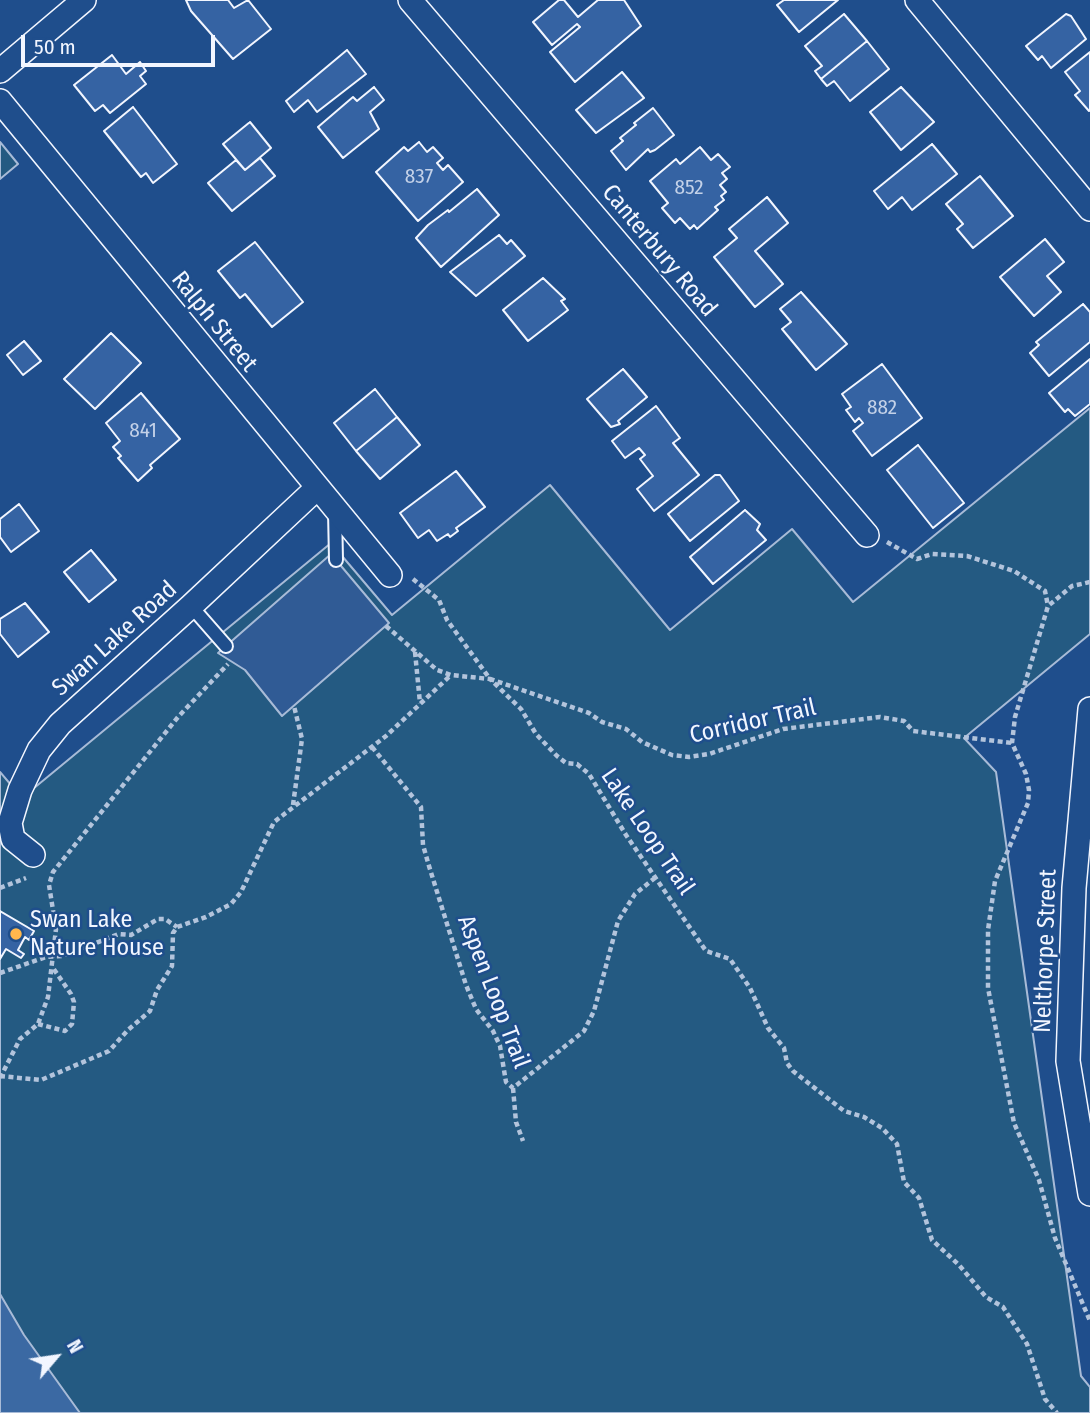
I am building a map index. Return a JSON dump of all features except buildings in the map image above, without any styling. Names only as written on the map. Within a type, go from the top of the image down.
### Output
[{"type":"street","points":[[0,71],[84,0]]},
{"type":"street","name":"Canterbury Road","points":[[410,0],[867,536]]},
{"type":"street","points":[[917,0],[1090,209]]},
{"type":"street","name":"Ralph Street","points":[[0,101],[390,575]]},
{"type":"street","name":"Swan Lake Road","points":[[33,855],[13,839],[10,823],[20,790],[39,750],[60,724],[317,488]]},
{"type":"street","name":"Nelthorpe Street","points":[[1090,709],[1082,888],[1068,1061],[1090,1194]]},
{"type":"lane","points":[[335,510],[336,560]]},
{"type":"lane","points":[[191,606],[226,646]]},
{"type":"path","points":[[867,536],[886,542],[917,559],[932,554],[967,556],[1014,570],[1045,591],[1048,606],[1034,663],[1014,717],[1012,743],[1024,767],[1029,790],[1028,803],[995,881],[988,930],[988,988],[1014,1123],[1039,1180],[1055,1238],[1090,1321]]},
{"type":"path","name":"Lake Loop Trail","points":[[390,575],[408,576],[439,600],[447,620],[481,667],[521,709],[536,734],[566,763],[577,764],[589,775],[706,951],[730,959],[750,988],[768,1028],[784,1048],[787,1063],[793,1071],[844,1111],[863,1117],[882,1128],[897,1144],[904,1182],[919,1198],[932,1240],[960,1265],[986,1297],[1003,1307],[1027,1344],[1045,1399],[1057,1413]]},
{"type":"path","points":[[1048,606],[1072,586],[1090,582]]},
{"type":"path","points":[[386,626],[437,670],[451,675],[490,679]]},
{"type":"path","points":[[415,652],[420,704]]},
{"type":"path","points":[[231,661],[178,717],[54,872],[49,885],[56,929],[48,998],[38,1024],[20,1040],[1,1077],[41,1080],[110,1051],[128,1030],[150,1011],[157,990],[172,966],[173,933],[177,927],[231,904],[241,892],[267,832],[293,806],[372,747],[451,675]]},
{"type":"path","name":"Corridor Trail","points":[[490,679],[626,729],[656,749],[689,757],[709,754],[783,729],[880,717],[904,722],[913,731],[1012,743]]},
{"type":"path","points":[[293,806],[302,739],[294,706]]},
{"type":"path","name":"Aspen Loop Trail","points":[[372,747],[421,807],[423,845],[466,985],[476,1009],[493,1031],[500,1046],[506,1082],[513,1088],[584,1031],[594,1011],[618,921],[635,894],[657,880]]},
{"type":"path","points":[[0,973],[119,934],[131,934],[158,919],[165,919],[177,927]]},
{"type":"path","points":[[38,1024],[65,1031],[72,1024],[74,1002],[52,967]]},
{"type":"path","points":[[513,1088],[516,1122],[523,1141]]},
{"type":"shaded area","points":[[0,142],[18,164],[0,179]]},
{"type":"shaded area","points":[[1090,408],[1090,634],[964,738],[996,772],[1081,1376],[1090,1387],[1090,1413],[0,1413],[0,772],[22,798],[331,543],[392,615],[550,485],[670,630],[792,529],[853,602]]},
{"type":"shaded area","points":[[331,554],[389,623],[282,716],[245,670],[218,653]]},
{"type":"shaded area","points":[[0,1294],[24,1335],[80,1413],[0,1413]]},
{"type":"place","name":"Swan Lake Nature House","points":[[16,934]]}]
